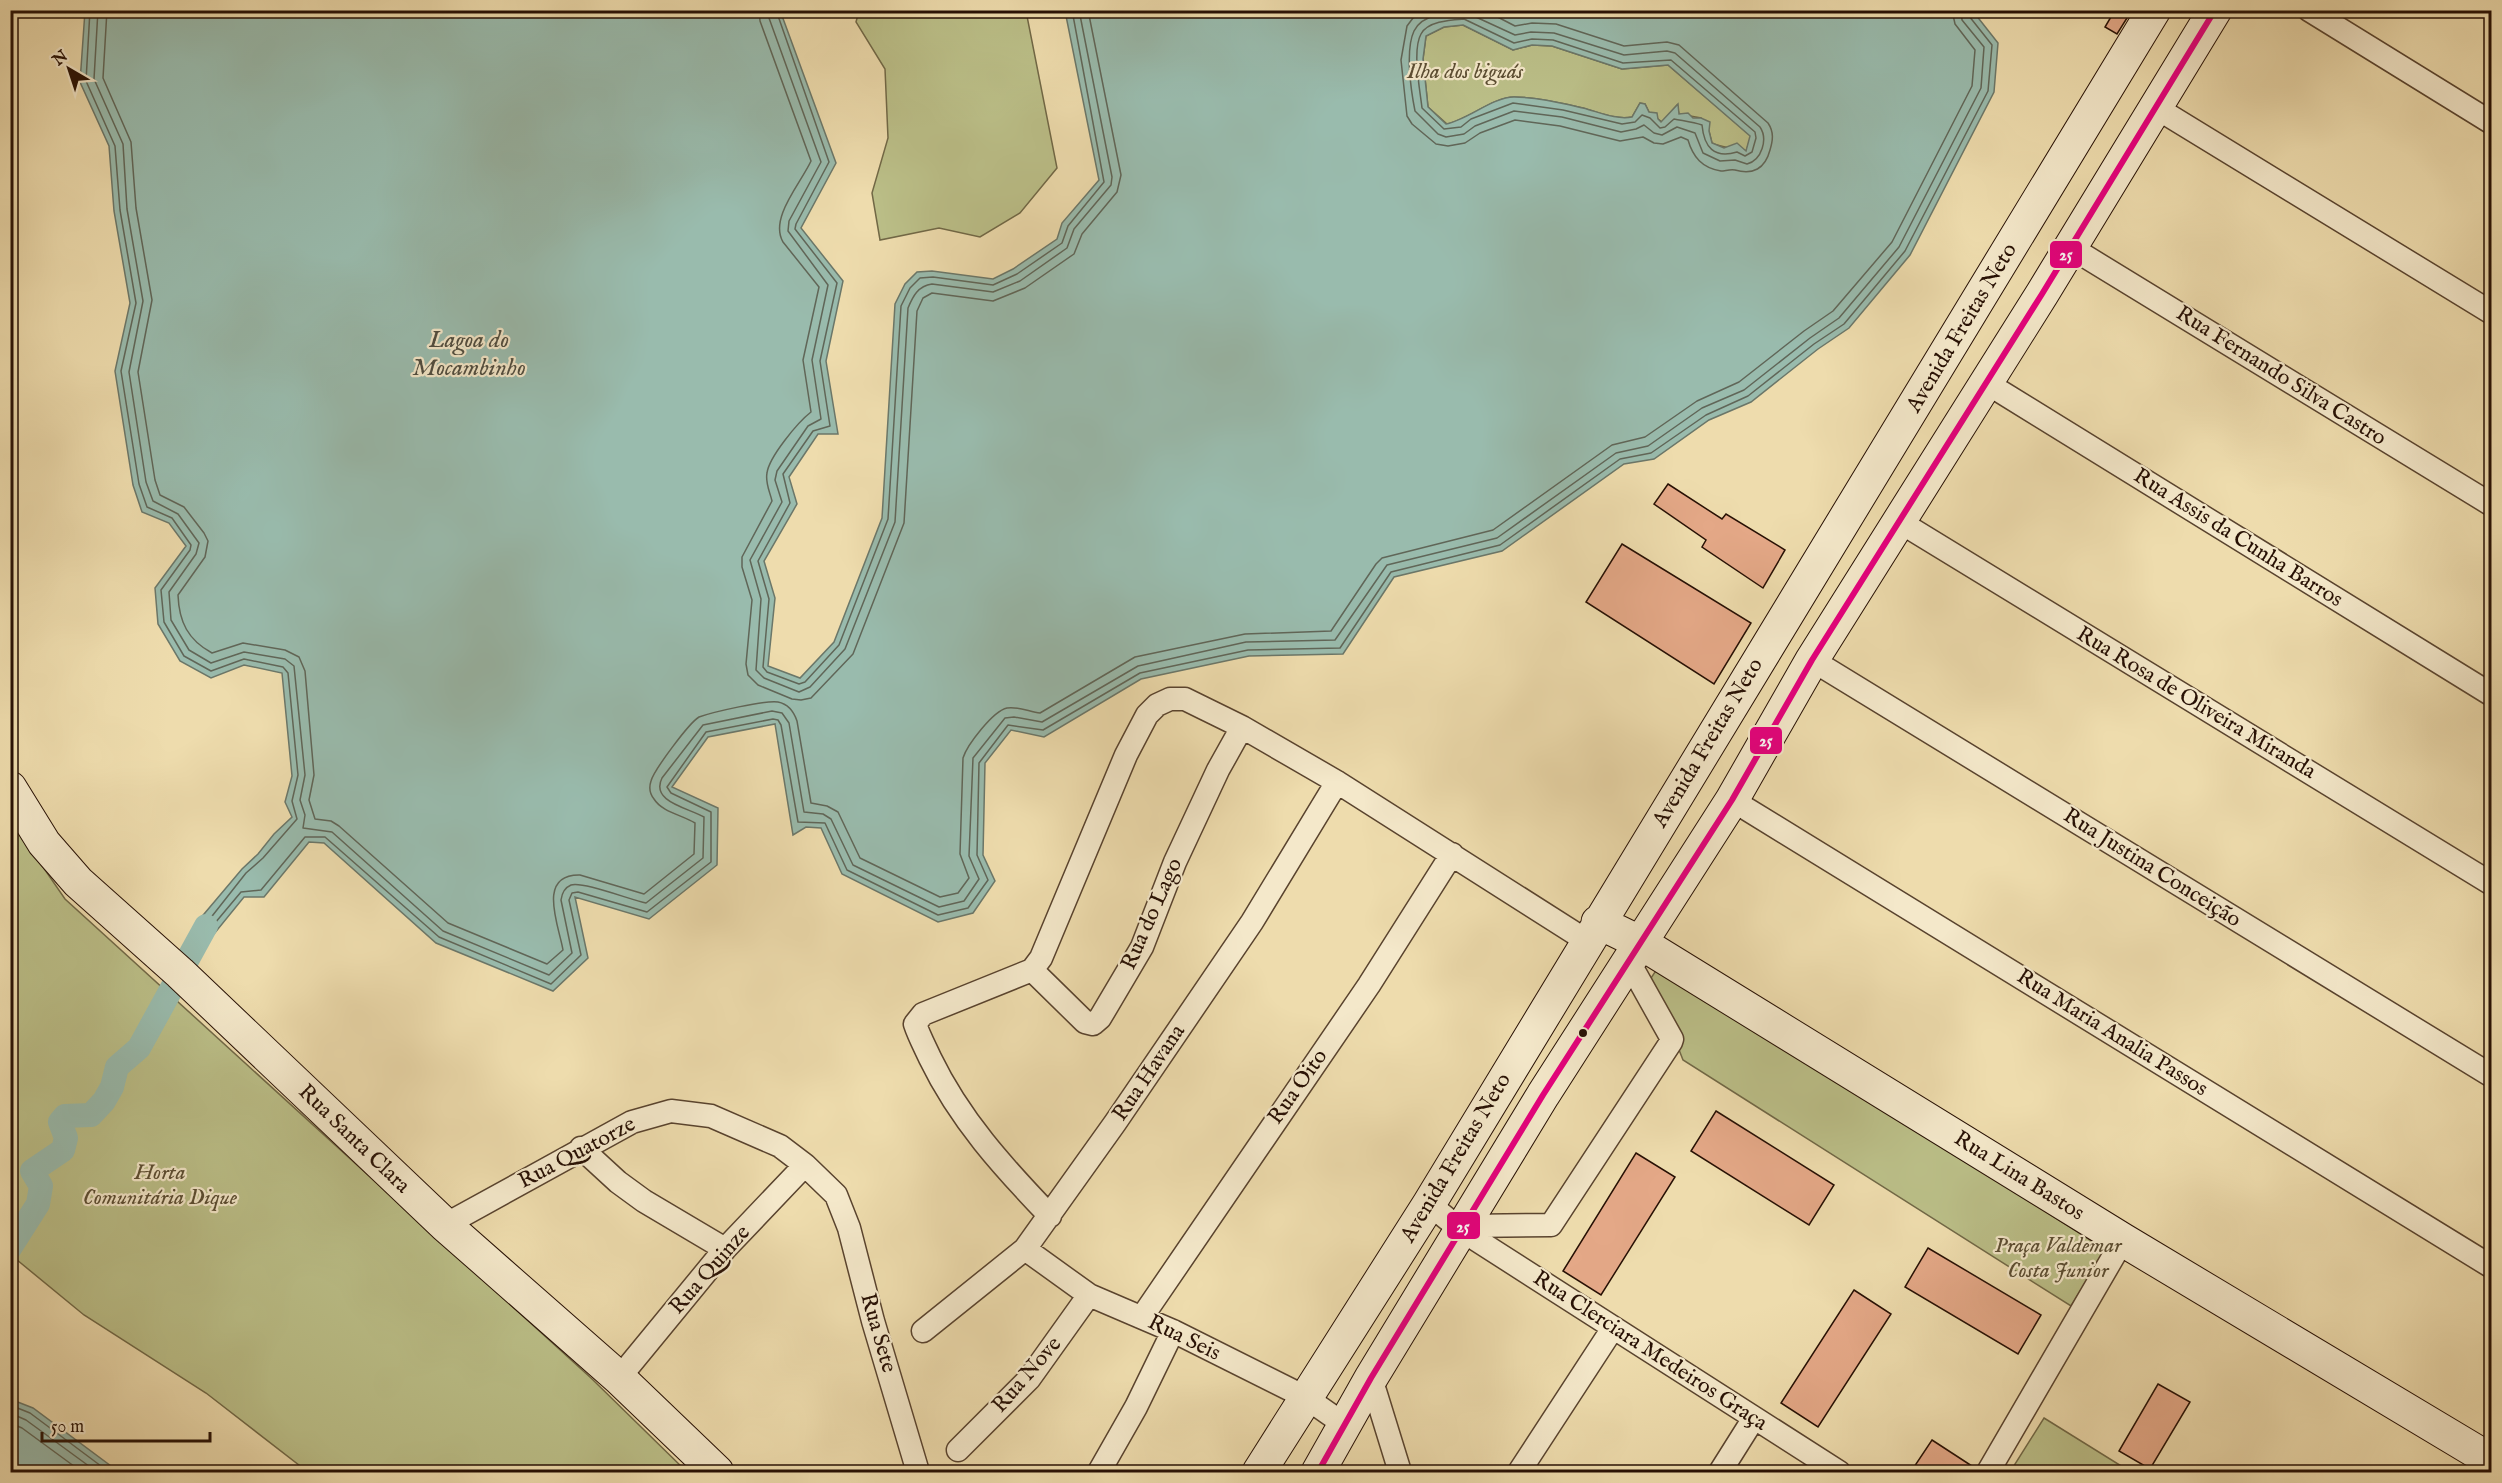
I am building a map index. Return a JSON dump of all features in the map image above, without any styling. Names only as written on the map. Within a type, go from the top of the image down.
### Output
[{"type":"main road","name":"Avenida Freitas Neto","points":[[1259,1473],[1429,1204],[2154,10]]},
{"type":"main road","name":"Avenida Freitas Neto","points":[[1318,1473],[1371,1378],[1543,1095],[1732,800],[1812,660],[2042,294],[2214,10]]},
{"type":"main road","points":[[1997,270],[2042,294]]},
{"type":"main road","points":[[1828,547],[1870,570]]},
{"type":"main road","name":"Rua Santa Clara","points":[[10,788],[44,843],[78,882],[180,973],[445,1225],[619,1378],[717,1473]]},
{"type":"main road","name":"Rua Lina Bastos","points":[[1593,931],[1635,953],[2123,1240],[2492,1461]]},
{"type":"street","points":[[2309,10],[2492,123]]},
{"type":"street","points":[[2155,106],[2492,313]]},
{"type":"street","name":"Rua Fernando Silva Castro","points":[[2070,247],[2492,506]]},
{"type":"street","name":"Rua Assis da Cunha Barros","points":[[1985,382],[2492,695]]},
{"type":"street","name":"Rua Rosa de Oliveira Miranda","points":[[1900,522],[2492,884]]},
{"type":"street","name":"Rua Justina Conceição","points":[[1812,660],[2492,1076]]},
{"type":"street","points":[[1050,1216],[984,1145],[964,1119],[945,1090],[915,1024],[923,1014],[1032,970],[1050,943],[1126,755],[1147,715],[1157,705],[1170,699],[1185,699],[1242,727],[1337,782],[1452,854],[1593,931]]},
{"type":"street","name":"Rua do Lago","points":[[1032,970],[1085,1022],[1093,1024],[1100,1018],[1142,947],[1175,862],[1218,770],[1242,727]]},
{"type":"street","name":"Rua Havana","points":[[923,1331],[1025,1249],[1050,1216],[1252,922],[1337,782]]},
{"type":"street","name":"Rua Maria Analia Passos","points":[[1732,800],[2492,1267]]},
{"type":"street","name":"Rua Oito","points":[[1142,1317],[1369,986],[1452,854]]},
{"type":"street","points":[[1462,1228],[1551,1225],[1671,1042],[1672,1039],[1635,953]]},
{"type":"street","name":"Rua Quatorze","points":[[445,1225],[581,1148],[632,1122],[671,1111],[711,1116],[780,1146],[805,1165],[836,1195]]},
{"type":"street","points":[[581,1148],[618,1182],[644,1201],[725,1249]]},
{"type":"street","name":"Rua Quinze","points":[[619,1378],[725,1249],[805,1165]]},
{"type":"street","name":"Rua Sete","points":[[836,1195],[849,1228],[873,1322],[918,1473]]},
{"type":"street","name":"Rua Clerciara Medeiros Graça","points":[[1429,1204],[1613,1328],[1839,1473]]},
{"type":"street","points":[[1988,1473],[2123,1240]]},
{"type":"street","name":"Rua Seis","points":[[1025,1249],[1089,1296],[1142,1317],[1305,1397],[1345,1425]]},
{"type":"street","name":"Rua Nove","points":[[958,1450],[1029,1379],[1089,1296]]},
{"type":"street","points":[[1519,1473],[1613,1328]]},
{"type":"street","points":[[1098,1473],[1136,1407],[1173,1332]]},
{"type":"street","points":[[1371,1378],[1401,1473]]},
{"type":"street","points":[[1720,1473],[1755,1418]]},
{"type":"green space","points":[[859,11],[1026,11],[1057,168],[1020,213],[980,237],[939,228],[880,240],[872,193],[888,138],[885,69],[856,22]]},
{"type":"green space","name":"Ilha dos biguás","points":[[1463,25],[1513,50],[1532,45],[1552,46],[1622,69],[1668,65],[1751,136],[1746,152],[1712,143],[1709,131],[1701,118],[1679,114],[1677,105],[1662,122],[1649,112],[1645,104],[1640,103],[1632,117],[1620,118],[1558,102],[1514,97],[1498,101],[1447,124],[1428,107],[1423,59],[1426,36],[1444,27]]},
{"type":"green space","name":"Horta Comunitária Dique","points":[[10,819],[65,899],[591,1378],[687,1472],[308,1472],[206,1393],[84,1315],[11,1255]]},
{"type":"green space","name":"Praça Valdemar Costa Junior","points":[[1659,966],[2106,1250],[2071,1306],[1683,1060],[1651,978]]},
{"type":"green space","points":[[2044,1418],[2131,1472],[2010,1472]]},
{"type":"water","name":"Lagoa do Mocambinho","points":[[1972,10],[1998,43],[1994,92],[1910,255],[1849,328],[1818,349],[1751,402],[1709,420],[1654,459],[1624,464],[1502,551],[1394,577],[1343,654],[1249,656],[1141,679],[1044,737],[1011,730],[985,763],[983,855],[995,881],[973,913],[938,922],[842,874],[821,828],[806,827],[793,835],[775,724],[708,737],[672,787],[718,808],[717,865],[649,919],[575,897],[588,958],[553,991],[436,943],[324,843],[309,842],[264,897],[244,897],[214,934],[199,920],[242,869],[292,817],[285,802],[292,776],[282,673],[244,665],[211,678],[180,661],[158,624],[155,588],[186,546],[169,523],[142,512],[133,485],[115,371],[130,303],[114,211],[109,146],[80,82],[85,11],[782,11],[836,163],[801,228],[843,281],[826,361],[838,434],[818,434],[789,477],[797,504],[764,561],[775,598],[768,666],[800,678],[834,642],[882,518],[895,304],[905,284],[917,272],[932,271],[993,279],[1013,269],[1057,239],[1062,223],[1099,180],[1065,11]],"holes":[[[1463,25],[1513,50],[1532,45],[1552,46],[1622,69],[1668,65],[1750,136],[1746,151],[1737,143],[1724,148],[1712,143],[1709,131],[1710,122],[1701,118],[1693,118],[1688,113],[1679,114],[1678,104],[1661,122],[1657,113],[1649,112],[1645,104],[1640,103],[1632,117],[1620,117],[1557,102],[1514,97],[1497,101],[1446,124],[1428,107],[1423,59],[1426,36],[1444,27]]]},
{"type":"water","points":[[10,1399],[33,1408],[119,1472],[11,1472]]},
{"type":"building","points":[[2115,10],[2132,10],[2117,34],[2105,27]]},
{"type":"building","points":[[1668,484],[1722,519],[1726,514],[1785,550],[1763,588],[1702,547],[1706,540],[1654,504]]},
{"type":"building","points":[[1622,544],[1751,623],[1714,684],[1586,602]]},
{"type":"building","points":[[1716,1111],[1834,1185],[1809,1225],[1691,1151]]},
{"type":"building","points":[[1636,1153],[1675,1177],[1601,1295],[1563,1271]]},
{"type":"building","points":[[1928,1248],[2041,1315],[2018,1354],[1905,1287]]},
{"type":"building","points":[[1854,1290],[1891,1314],[1818,1427],[1781,1403]]},
{"type":"building","points":[[2158,1384],[2190,1402],[2150,1469],[2119,1451]]},
{"type":"building","points":[[1932,1440],[1975,1468],[1975,1473],[1910,1473]]},
{"type":"waterway","points":[[10,1248],[38,1204],[41,1186],[32,1171],[63,1150],[66,1138],[60,1122],[65,1116],[91,1115],[104,1101],[112,1087],[117,1067],[139,1048],[206,926]]},
{"type":"transit line","name":"25","points":[[1318,1472],[1371,1378],[1543,1095],[1732,800],[1812,660],[2042,294],[2215,10]]}]
